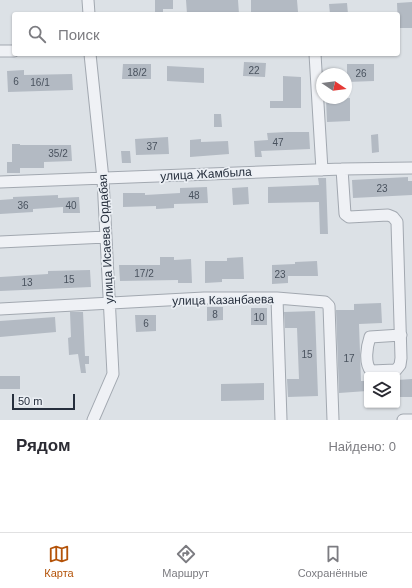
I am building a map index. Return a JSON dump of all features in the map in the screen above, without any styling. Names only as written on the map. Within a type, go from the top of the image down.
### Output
[{"type":"street","points":[[88,0],[89,12]]},
{"type":"street","points":[[0,52],[12,51]]},
{"type":"street","name":"улица Исаева Ордабая","points":[[90,56],[103,179],[113,374],[93,420]]},
{"type":"street","points":[[315,56],[322,170]]},
{"type":"street","name":"улица Жамбыла","points":[[0,182],[224,173],[412,168]]},
{"type":"street","points":[[342,169],[345,214],[349,217],[388,215],[393,217],[397,222],[400,335]]},
{"type":"street","points":[[0,242],[106,237]]},
{"type":"street","name":"улица Казанбаева","points":[[0,310],[204,298],[277,298],[322,301],[329,304],[333,420]]},
{"type":"street","points":[[277,298],[281,420]]},
{"type":"street","points":[[403,420],[412,420]]},
{"type":"building","points":[[155,0],[173,0],[173,9],[163,9],[163,12],[155,12]]},
{"type":"building","points":[[186,0],[238,0],[239,12],[187,12]]},
{"type":"building","points":[[251,0],[297,0],[298,12],[251,12]]},
{"type":"building","points":[[412,2],[412,28],[400,28],[400,12],[397,12],[397,3]]},
{"type":"building","points":[[347,3],[348,12],[330,12],[329,4]]},
{"type":"building","points":[[244,62],[266,63],[265,77],[243,76]]},
{"type":"building","points":[[123,64],[151,64],[151,79],[122,79]]},
{"type":"building","points":[[347,64],[374,64],[374,81],[352,82],[352,68],[347,68]]},
{"type":"building","points":[[167,66],[204,68],[204,83],[167,81]]},
{"type":"building","points":[[24,70],[24,75],[72,74],[73,90],[8,92],[7,71]]},
{"type":"building","points":[[283,76],[301,77],[301,108],[270,108],[270,101],[283,101]]},
{"type":"building","points":[[326,104],[350,104],[350,121],[327,122]]},
{"type":"building","points":[[214,114],[221,114],[222,127],[214,127]]},
{"type":"building","points":[[309,132],[310,149],[261,151],[262,157],[255,157],[254,141],[268,140],[267,133]]},
{"type":"building","points":[[378,134],[379,152],[372,153],[371,135]]},
{"type":"building","points":[[168,137],[169,154],[136,155],[135,139]]},
{"type":"building","points":[[201,139],[201,142],[228,141],[229,154],[190,157],[190,140]]},
{"type":"building","points":[[12,144],[71,145],[72,161],[44,162],[44,168],[20,168],[20,173],[7,173],[7,162],[12,162]]},
{"type":"building","points":[[121,151],[130,151],[131,163],[122,163]]},
{"type":"building","points":[[408,177],[408,181],[412,181],[412,195],[353,198],[352,180]]},
{"type":"building","points":[[318,178],[326,178],[328,234],[320,234],[319,202],[268,203],[268,187],[319,185]]},
{"type":"building","points":[[207,187],[208,203],[174,204],[174,208],[156,209],[156,206],[123,207],[123,193],[145,193],[145,195],[180,193],[180,188]]},
{"type":"building","points":[[248,187],[249,204],[233,205],[232,188]]},
{"type":"building","points":[[58,195],[58,198],[79,197],[80,213],[63,213],[63,207],[33,209],[33,212],[0,214],[0,200],[13,199],[13,197]]},
{"type":"building","points":[[160,257],[174,257],[174,260],[191,259],[192,283],[178,283],[178,280],[120,281],[119,265],[160,265]]},
{"type":"building","points":[[243,257],[244,279],[222,279],[222,282],[205,283],[205,261],[227,261],[227,258]]},
{"type":"building","points":[[317,261],[318,276],[288,276],[288,283],[272,284],[272,265]]},
{"type":"building","points":[[90,270],[91,287],[0,291],[0,277],[48,274],[48,271]]},
{"type":"building","points":[[381,303],[382,323],[359,324],[361,381],[364,381],[364,391],[339,393],[336,310],[354,310],[354,304]]},
{"type":"building","points":[[207,307],[223,307],[223,320],[207,321]]},
{"type":"building","points":[[251,308],[267,308],[267,325],[251,325]]},
{"type":"building","points":[[315,311],[318,396],[288,397],[287,379],[299,379],[297,328],[285,328],[284,312]]},
{"type":"building","points":[[70,312],[83,312],[85,356],[89,356],[89,364],[85,364],[86,373],[81,373],[78,354],[69,355],[68,338],[71,337]]},
{"type":"building","points":[[135,315],[156,315],[156,331],[136,332]]},
{"type":"building","points":[[55,317],[56,332],[0,337],[0,321]]},
{"type":"building","points":[[0,376],[20,376],[20,389],[0,389]]},
{"type":"building","points":[[412,379],[412,397],[400,397],[400,380]]},
{"type":"building","points":[[264,383],[264,400],[221,401],[221,384]]}]
